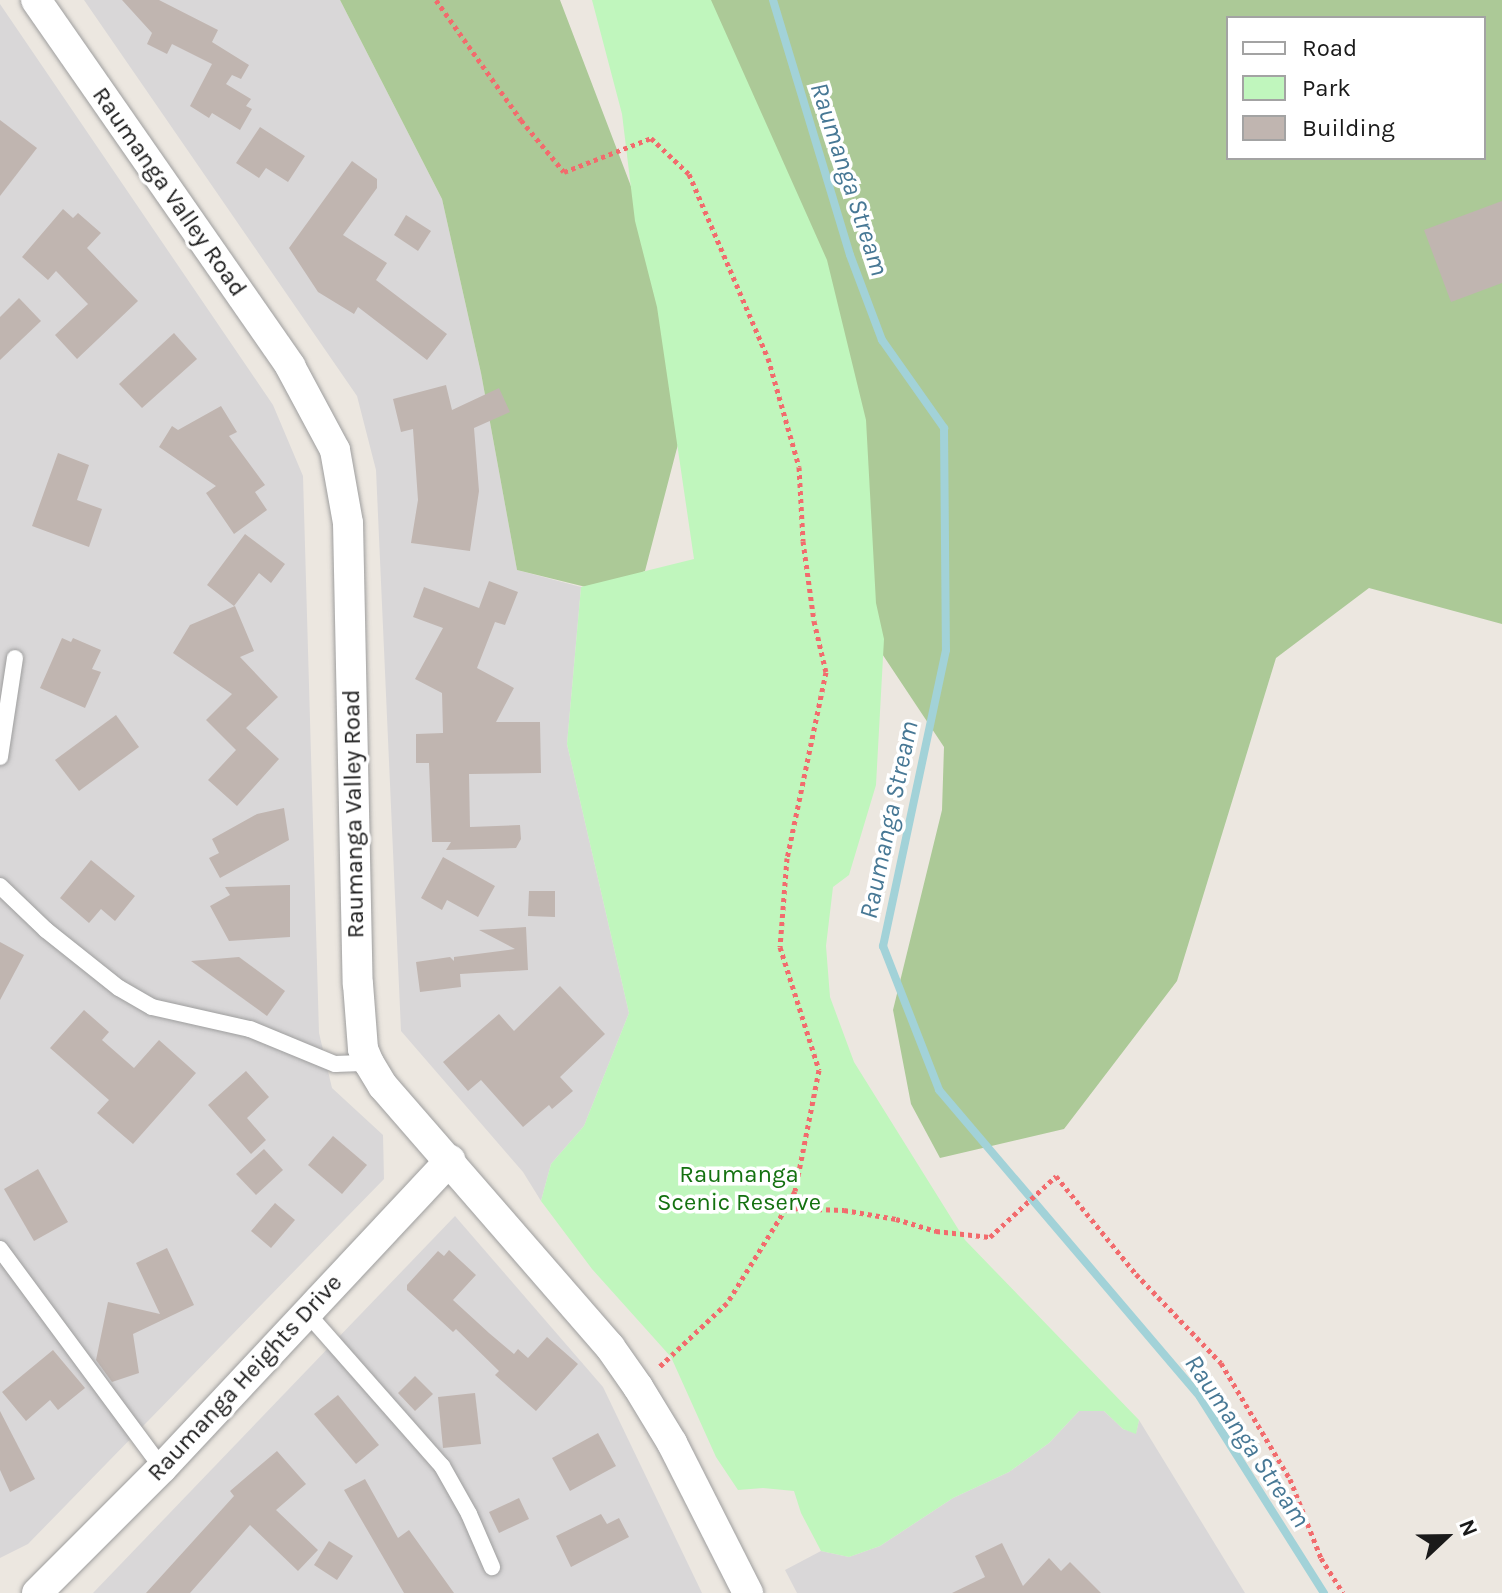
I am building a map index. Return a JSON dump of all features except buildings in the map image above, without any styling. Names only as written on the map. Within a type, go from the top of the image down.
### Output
[{"type":"street","name":"Raumanga Valley Road","points":[[36,0],[290,366],[335,450],[348,523],[358,984],[363,1049],[369,1063],[383,1086],[610,1347],[672,1443],[748,1593]]},
{"type":"street","name":"Raumanga Heights Drive","points":[[37,1593],[162,1468],[450,1160]]},
{"type":"lane","points":[[0,757],[15,658]]},
{"type":"lane","points":[[0,886],[46,930],[119,988],[152,1007],[280,1038],[335,1064],[369,1063]]},
{"type":"lane","points":[[0,1249],[162,1468]]},
{"type":"lane","points":[[307,1313],[442,1466],[469,1514],[492,1567]]},
{"type":"path","points":[[436,0],[521,120],[564,172],[651,138],[689,174],[768,358],[799,467],[803,541],[814,621],[826,672],[787,858],[780,947],[819,1070],[795,1191],[786,1208],[727,1303],[638,1387]]},
{"type":"path","points":[[786,1208],[844,1210],[896,1219],[936,1231],[990,1237],[1056,1176],[1136,1274],[1221,1363],[1290,1479],[1321,1558],[1343,1593]]},
{"type":"shaded area","points":[[84,0],[340,0],[442,199],[481,373],[517,570],[581,587],[567,744],[629,1013],[584,1126],[551,1164],[541,1201],[523,1172],[401,1031],[376,470],[357,396]]},
{"type":"shaded area","points":[[0,4],[273,405],[303,476],[319,1033],[332,1088],[383,1135],[384,1179],[28,1544],[0,1558]]},
{"type":"shaded area","points":[[455,1216],[603,1387],[702,1593],[93,1593]]},
{"type":"shaded area","points":[[1079,1411],[1104,1411],[1123,1429],[1136,1433],[1139,1420],[1245,1593],[797,1593],[785,1570],[821,1551],[849,1557],[880,1546],[953,1498],[1009,1472],[1049,1443]]},
{"type":"green space","points":[[340,0],[560,0],[661,265],[683,425],[645,571],[602,591],[517,570],[481,373],[442,199]]},
{"type":"green space","name":"Raumanga Scenic Reserve","points":[[592,0],[711,0],[827,260],[866,420],[876,603],[884,639],[876,785],[849,875],[833,887],[826,946],[830,997],[854,1062],[965,1240],[1139,1420],[1136,1434],[1123,1429],[1104,1411],[1079,1411],[1049,1443],[1009,1472],[953,1498],[880,1546],[849,1557],[821,1551],[801,1513],[794,1491],[763,1488],[738,1490],[716,1457],[671,1357],[592,1269],[541,1201],[551,1164],[584,1126],[629,1013],[567,744],[581,587],[694,559],[657,307],[635,221],[622,114]]},
{"type":"green space","points":[[668,0],[1502,0],[1502,624],[1369,588],[1276,658],[1177,981],[1064,1129],[940,1158],[911,1104],[893,1010],[942,810],[944,747],[728,422]]},
{"type":"waterway","name":"Raumanga Stream","points":[[773,0],[850,255],[882,340],[944,428],[946,650],[883,946],[939,1090],[1200,1397],[1324,1593]]}]
